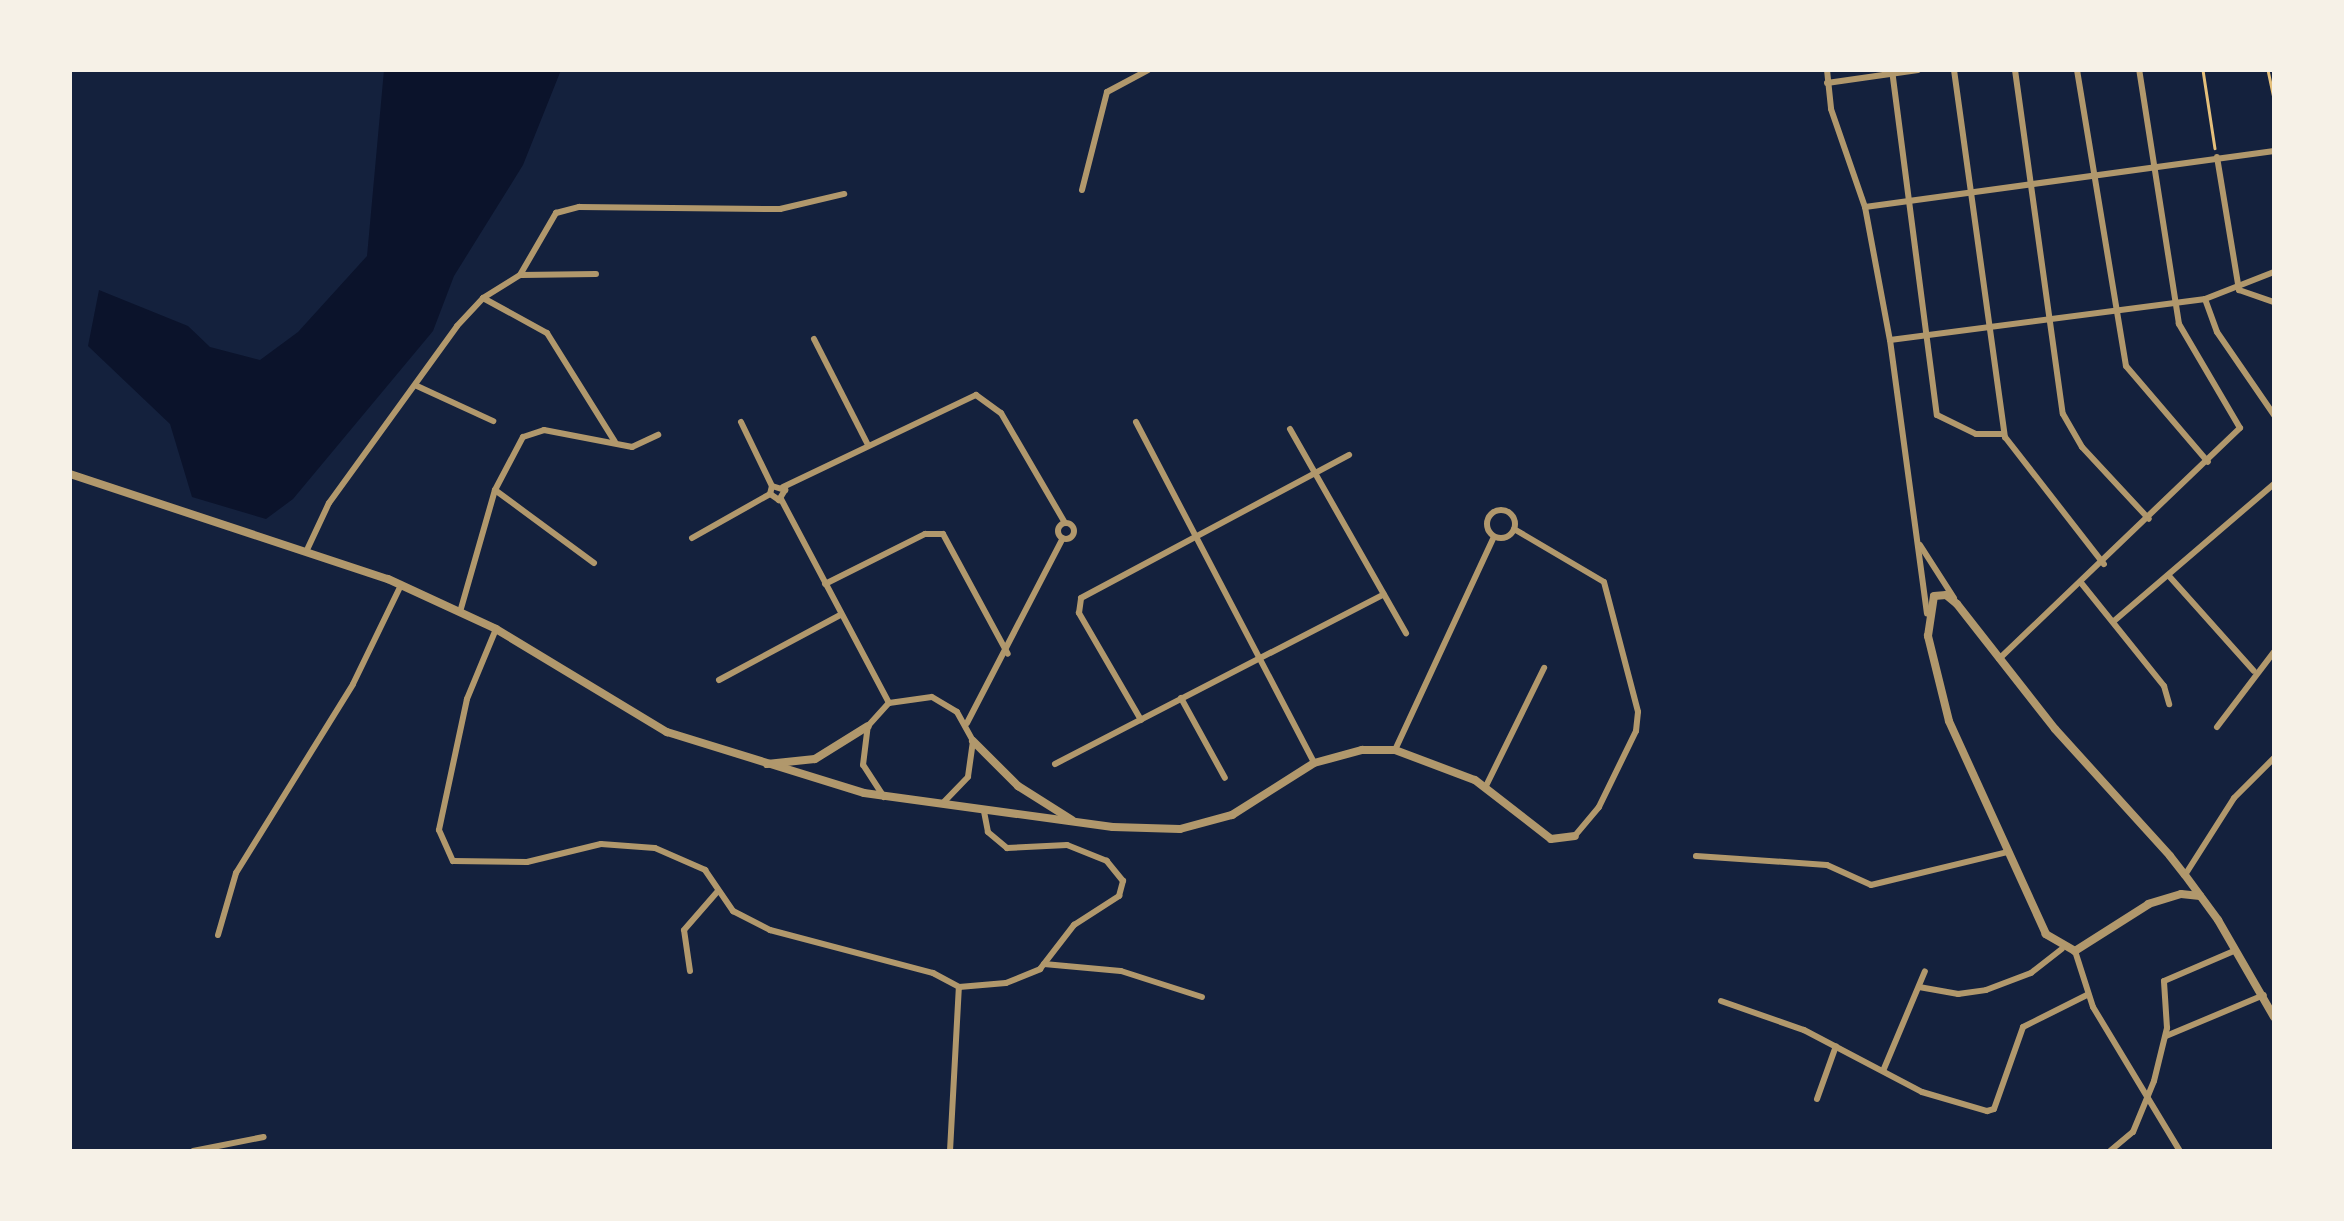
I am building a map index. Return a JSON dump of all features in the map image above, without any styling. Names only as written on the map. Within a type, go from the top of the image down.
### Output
[{"type":"street","points":[[1082,190],[1107,92],[1148,70]]},
{"type":"street","points":[[1828,70],[1828,83],[1865,207],[1890,340],[1927,614],[1950,720],[2007,852],[2040,925],[2062,949],[2076,951],[2149,904],[2182,894],[2200,896]]},
{"type":"street","points":[[1828,83],[1918,70]]},
{"type":"street","points":[[1954,70],[2004,434],[2018,460],[2104,564]]},
{"type":"street","points":[[2015,70],[2068,426],[2149,518]]},
{"type":"street","points":[[2077,70],[2126,366],[2208,462]]},
{"type":"street","points":[[1998,660],[2235,439],[2240,424],[2186,345],[2138,70]]},
{"type":"street","points":[[1892,72],[1937,414],[1970,432],[2004,434]]},
{"type":"street","points":[[1865,207],[2274,151]]},
{"type":"street","points":[[2217,157],[2239,290]]},
{"type":"street","points":[[306,552],[329,503],[416,386],[483,298],[520,275],[548,223],[566,208],[780,209],[844,194]]},
{"type":"street","points":[[1890,340],[2205,299],[2239,290],[2274,272]]},
{"type":"street","points":[[520,275],[596,274]]},
{"type":"street","points":[[2239,290],[2274,302]]},
{"type":"street","points":[[483,298],[547,332],[614,442]]},
{"type":"street","points":[[2205,299],[2217,332],[2274,415]]},
{"type":"street","points":[[814,339],[868,443]]},
{"type":"street","points":[[416,386],[493,421]]},
{"type":"street","points":[[692,538],[771,490],[784,488],[964,396],[986,398],[1065,523],[1058,530],[1063,538],[1008,654],[966,723]]},
{"type":"street","points":[[741,422],[771,490],[781,499],[890,704]]},
{"type":"street","points":[[1136,422],[1314,764]]},
{"type":"street","points":[[1290,429],[1406,633]]},
{"type":"street","points":[[460,612],[495,490],[531,432],[632,447],[658,435]]},
{"type":"street","points":[[1141,720],[1078,613],[1085,594],[1193,532],[1349,455]]},
{"type":"street","points":[[70,474],[402,584],[496,629],[636,716],[758,765],[885,798],[1155,830],[1206,824],[1314,764],[1362,750],[1395,750],[1450,766],[1551,839],[1575,836],[1598,807],[1636,731],[1638,712],[1604,582],[1514,529],[1510,512],[1498,510],[1486,522],[1494,537]]},
{"type":"street","points":[[2114,620],[2274,484]]},
{"type":"street","points":[[781,499],[784,488]]},
{"type":"street","points":[[495,490],[594,563]]},
{"type":"street","points":[[1395,750],[1494,537],[1514,529]]},
{"type":"street","points":[[825,584],[924,534],[943,534],[1008,654]]},
{"type":"street","points":[[1917,540],[1998,660],[2185,875],[2236,950],[2274,1017]]},
{"type":"street","points":[[2169,576],[2254,671]]},
{"type":"street","points":[[218,935],[236,873],[353,684],[402,584]]},
{"type":"street","points":[[2082,584],[2170,696],[2169,704]]},
{"type":"street","points":[[1055,764],[1384,594]]},
{"type":"street","points":[[1927,614],[1940,594],[1957,604]]},
{"type":"street","points":[[719,680],[840,615]]},
{"type":"street","points":[[496,629],[466,698],[439,830],[445,855],[470,866],[559,858],[601,844],[655,848],[698,864],[733,911],[759,926],[933,973],[959,986],[1006,982],[1044,964],[1074,925],[1119,896],[1123,881],[1107,862],[1067,845],[1007,848],[988,832],[984,811]]},
{"type":"street","points":[[2218,727],[2254,671],[2274,652]]},
{"type":"street","points":[[1485,788],[1544,668]]},
{"type":"street","points":[[758,765],[815,758],[868,726],[890,704],[932,698],[966,723],[973,741],[1018,786],[1076,822]]},
{"type":"street","points":[[1181,698],[1225,778]]},
{"type":"street","points":[[868,726],[863,765],[885,798]]},
{"type":"street","points":[[941,805],[968,776],[973,741]]},
{"type":"street","points":[[2185,875],[2234,798],[2274,758]]},
{"type":"street","points":[[1696,856],[1826,865],[1871,884],[2007,852]]},
{"type":"street","points":[[690,971],[684,930],[718,890]]},
{"type":"street","points":[[1919,987],[1958,994],[1986,990],[2031,973],[2062,949]]},
{"type":"street","points":[[2110,1151],[2133,1132],[2148,1096],[2165,1036],[2166,978],[2236,950]]},
{"type":"street","points":[[2076,951],[2088,995],[2180,1151]]},
{"type":"street","points":[[1044,964],[1120,971],[1202,997]]},
{"type":"street","points":[[1883,1070],[1924,971]]},
{"type":"street","points":[[950,1151],[959,986]]},
{"type":"street","points":[[1721,1001],[1836,1046],[1922,1092],[1991,1111],[2023,1027],[2088,995]]},
{"type":"street","points":[[2165,1036],[2264,996]]},
{"type":"street","points":[[1816,1099],[1836,1046]]},
{"type":"street","points":[[193,1151],[264,1137]]},
{"type":"path","points":[[2203,70],[2217,157]]},
{"type":"path","points":[[2268,70],[2274,99]]},
{"type":"water","points":[[384,70],[561,70],[523,165],[454,276],[433,331],[293,499],[266,519],[192,497],[170,424],[88,346],[99,290],[188,326],[210,347],[260,360],[298,332],[367,256]]}]
